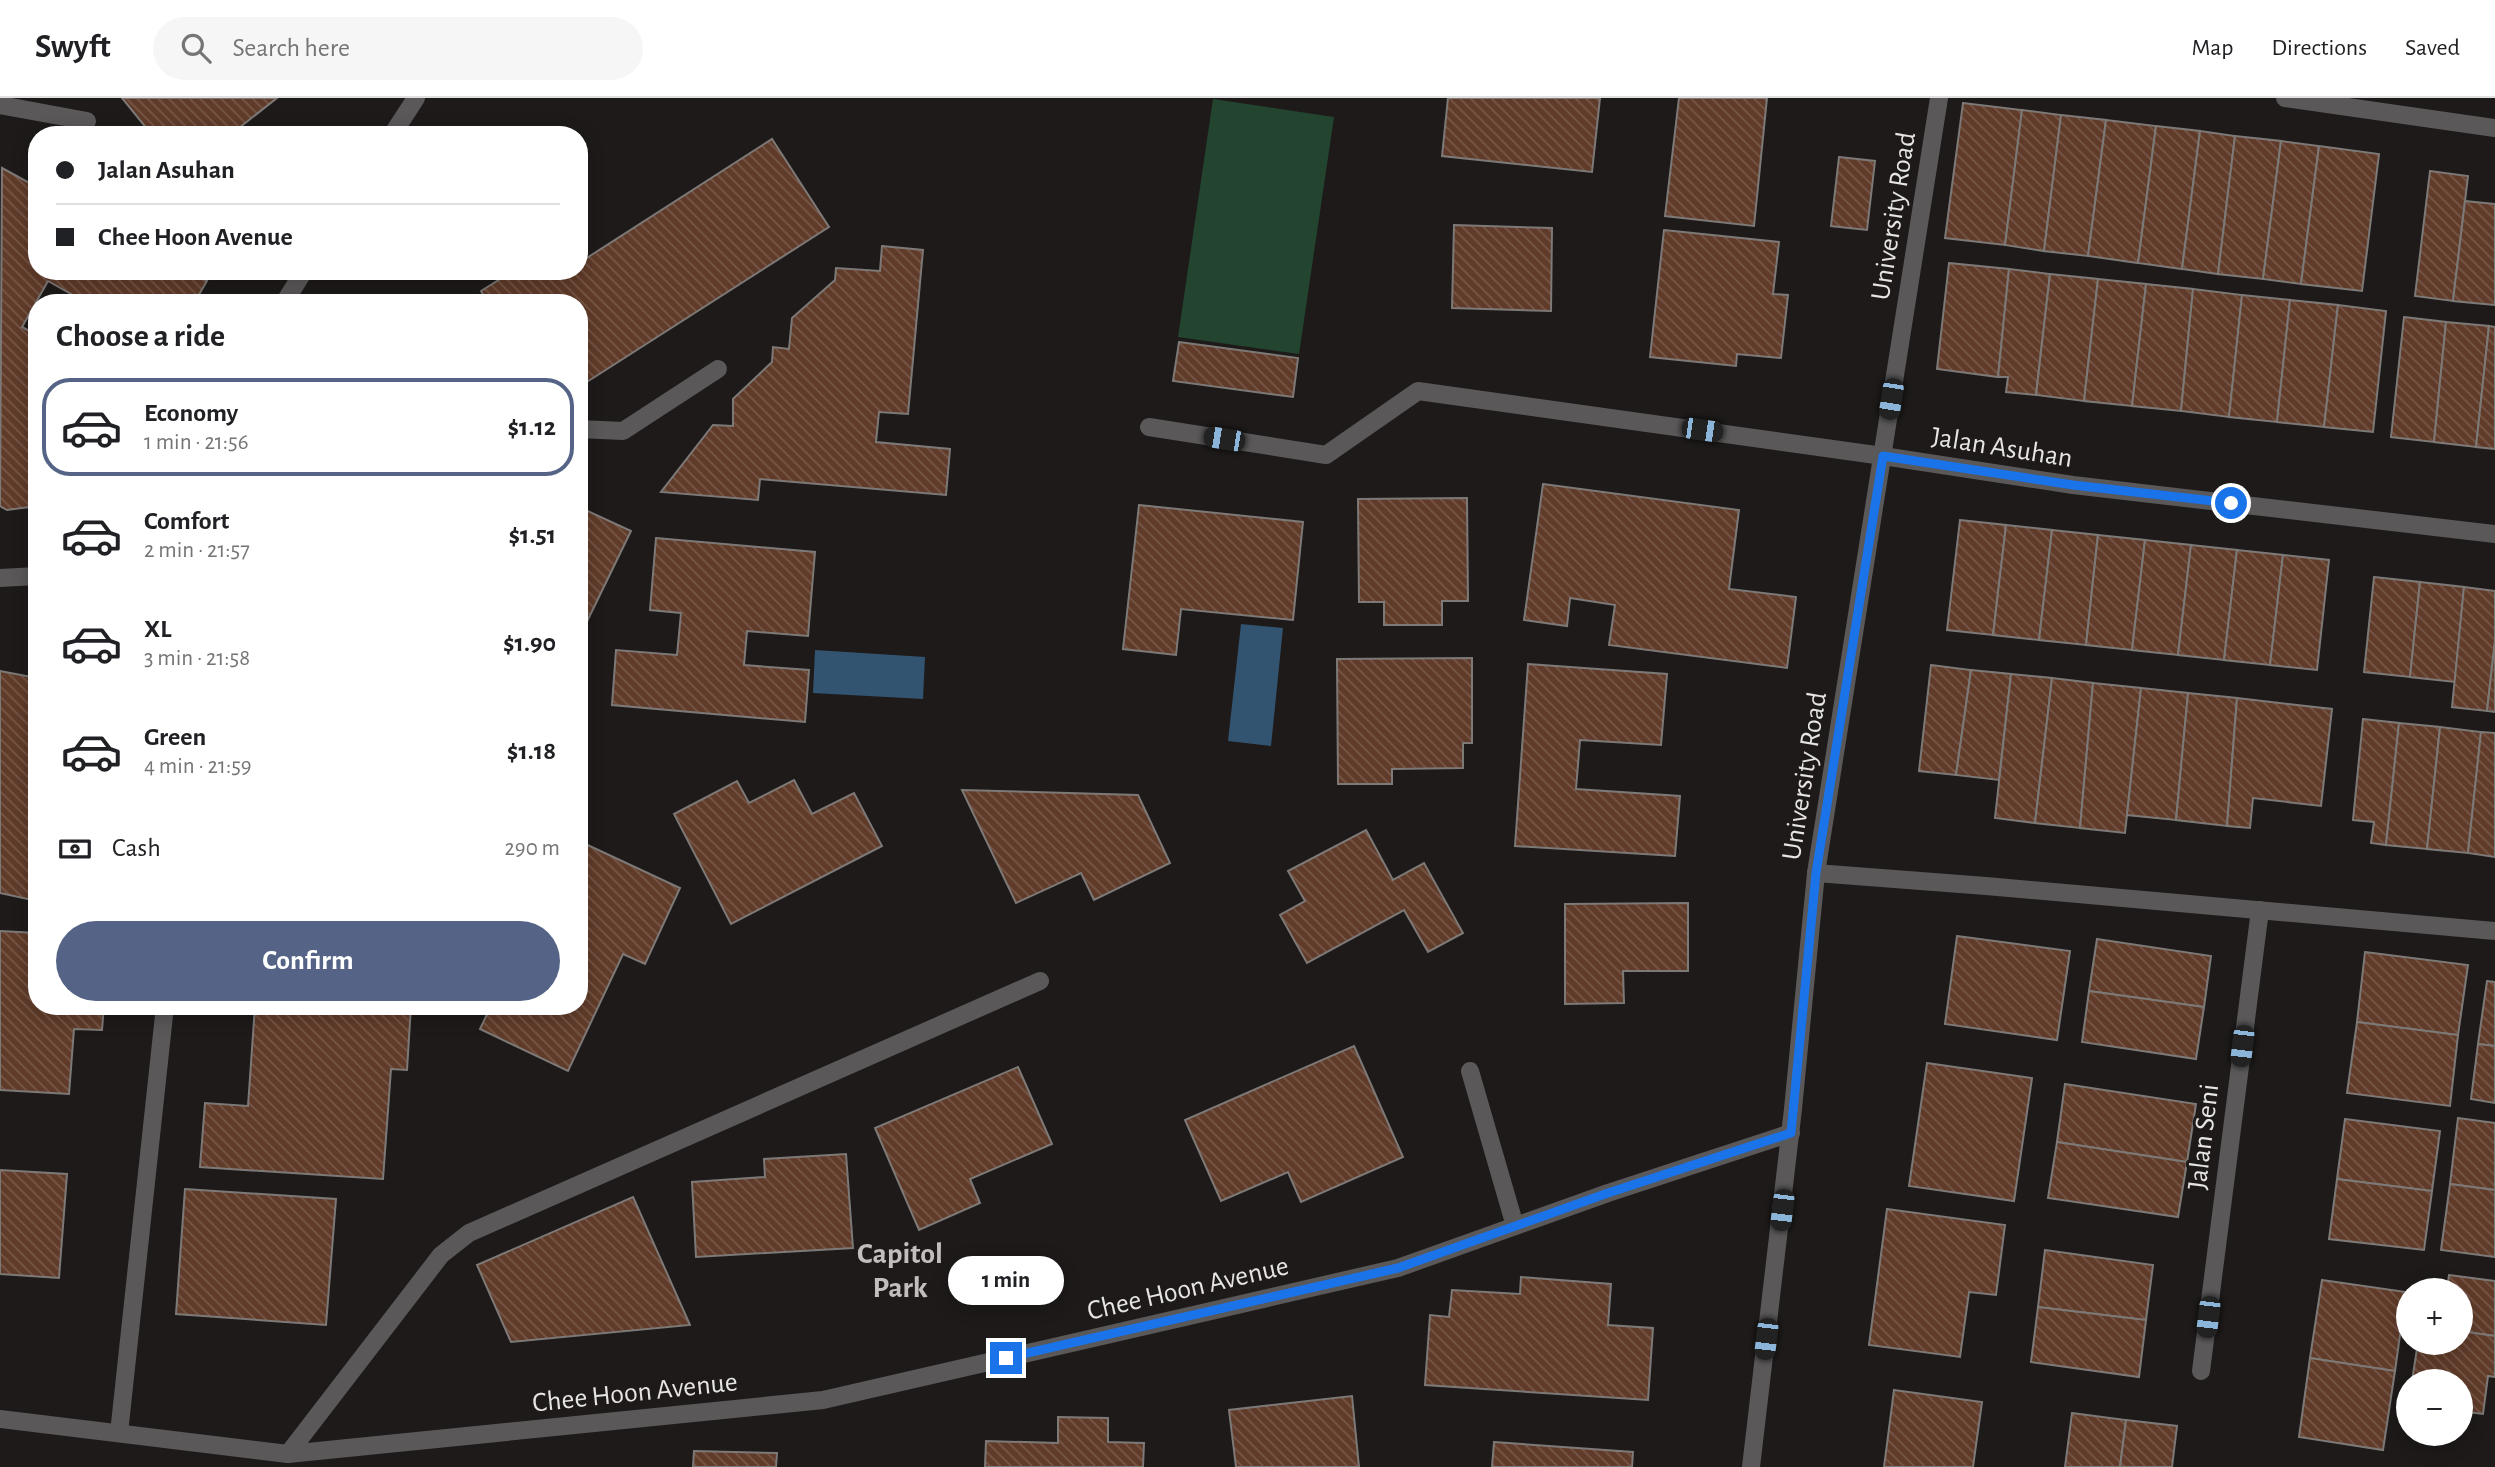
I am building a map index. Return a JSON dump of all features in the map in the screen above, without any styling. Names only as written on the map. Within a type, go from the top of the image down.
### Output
[{"type":"street","points":[[398,126],[416,98]]},
{"type":"street","name":"University Road","points":[[1751,1467],[1791,1133],[1816,873],[1939,98]]},
{"type":"street","points":[[2285,98],[2495,128]]},
{"type":"street","points":[[0,105],[87,121]]},
{"type":"street","points":[[588,429],[623,431],[718,369]]},
{"type":"street","name":"Jalan Asuhan","points":[[1149,427],[1326,455],[1419,391],[2073,485],[2495,534]]},
{"type":"street","points":[[0,578],[28,576]]},
{"type":"street","points":[[1816,873],[2495,931]]},
{"type":"street","name":"Jalan Seni","points":[[2201,1371],[2260,910]]},
{"type":"street","points":[[276,1458],[441,1255],[469,1233],[1040,981]]},
{"type":"street","points":[[119,1433],[164,1015]]},
{"type":"street","points":[[1470,1071],[1515,1226]]},
{"type":"street","name":"Chee Hoon Avenue","points":[[0,1419],[119,1433],[276,1458],[823,1400],[1398,1268],[1791,1133]]},
{"type":"green space","points":[[1213,99],[1334,117],[1299,354],[1178,337]]},
{"type":"water","points":[[1241,624],[1283,628],[1271,746],[1228,741]]},
{"type":"water","points":[[815,650],[925,657],[923,699],[813,693]]},
{"type":"building","points":[[122,98],[277,98],[241,126],[145,126]]},
{"type":"building","points":[[1448,98],[1600,98],[1592,172],[1442,156]]},
{"type":"building","points":[[1679,98],[1767,98],[1754,226],[1665,216]]},
{"type":"building","points":[[1963,103],[2022,110],[2005,245],[1945,238]]},
{"type":"building","points":[[2022,110],[2061,115],[2044,251],[2005,245]]},
{"type":"building","points":[[2061,115],[2106,120],[2088,256],[2044,251]]},
{"type":"building","points":[[2106,120],[2156,126],[2138,263],[2088,256]]},
{"type":"building","points":[[2156,126],[2200,131],[2182,269],[2138,263]]},
{"type":"building","points":[[2200,131],[2235,136],[2218,274],[2182,269]]},
{"type":"building","points":[[2235,136],[2281,141],[2263,279],[2218,274]]},
{"type":"building","points":[[772,139],[829,227],[588,381],[588,294],[483,294],[481,291],[499,280],[588,280],[588,257]]},
{"type":"building","points":[[2281,141],[2319,146],[2301,284],[2263,279]]},
{"type":"building","points":[[2319,146],[2379,154],[2362,291],[2301,284]]},
{"type":"building","points":[[1839,157],[1875,161],[1867,230],[1831,226]]},
{"type":"building","points":[[2,168],[28,182],[28,280],[207,281],[199,294],[71,294],[48,281],[41,294],[28,294],[28,316],[22,327],[28,330],[28,507],[7,510],[0,506]]},
{"type":"building","points":[[2430,171],[2468,176],[2453,301],[2415,296]]},
{"type":"building","points":[[2465,201],[2495,204],[2495,305],[2453,301]]},
{"type":"building","points":[[1454,225],[1552,228],[1551,311],[1452,308]]},
{"type":"building","points":[[1664,230],[1779,242],[1773,294],[1788,295],[1781,358],[1737,354],[1736,366],[1650,357]]},
{"type":"building","points":[[882,246],[923,250],[908,414],[879,412],[876,442],[950,449],[946,495],[760,479],[758,500],[661,492],[713,425],[733,426],[733,399],[772,362],[773,347],[789,349],[792,318],[835,280],[836,268],[880,271]]},
{"type":"building","points":[[1949,263],[2009,269],[1998,377],[1937,369]]},
{"type":"building","points":[[2009,269],[2050,274],[2036,395],[2006,392],[2008,377],[1998,377]]},
{"type":"building","points":[[2050,274],[2098,279],[2084,401],[2036,395]]},
{"type":"building","points":[[2098,279],[2146,284],[2132,406],[2084,401]]},
{"type":"building","points":[[2146,284],[2193,289],[2181,411],[2132,406]]},
{"type":"building","points":[[2193,289],[2242,295],[2229,417],[2181,411]]},
{"type":"building","points":[[2242,295],[2290,300],[2277,422],[2229,417]]},
{"type":"building","points":[[2290,300],[2338,305],[2324,427],[2277,422]]},
{"type":"building","points":[[2338,305],[2386,311],[2373,432],[2324,427]]},
{"type":"building","points":[[2404,317],[2446,322],[2434,442],[2391,437]]},
{"type":"building","points":[[2446,322],[2489,326],[2476,447],[2434,442]]},
{"type":"building","points":[[2489,326],[2495,327],[2495,449],[2476,447]]},
{"type":"building","points":[[1179,342],[1298,358],[1293,397],[1173,381]]},
{"type":"building","points":[[1543,484],[1739,510],[1729,589],[1796,597],[1787,668],[1609,645],[1615,605],[1570,598],[1567,626],[1524,620]]},
{"type":"building","points":[[1467,498],[1468,601],[1442,601],[1442,625],[1384,625],[1384,602],[1359,602],[1358,499]]},
{"type":"building","points":[[1139,505],[1303,522],[1293,620],[1181,609],[1176,655],[1123,649]]},
{"type":"building","points":[[588,511],[631,531],[588,619]]},
{"type":"building","points":[[1960,520],[2006,525],[1993,635],[1947,630]]},
{"type":"building","points":[[2006,525],[2052,530],[2039,640],[1993,635]]},
{"type":"building","points":[[2052,530],[2098,535],[2086,645],[2039,640]]},
{"type":"building","points":[[2098,535],[2145,540],[2132,650],[2086,645]]},
{"type":"building","points":[[656,538],[815,552],[808,636],[747,631],[744,665],[809,670],[805,722],[612,705],[616,650],[677,655],[681,613],[650,610]]},
{"type":"building","points":[[2145,540],[2191,545],[2178,655],[2132,650]]},
{"type":"building","points":[[2191,545],[2237,550],[2224,660],[2178,655]]},
{"type":"building","points":[[2237,550],[2283,555],[2270,665],[2224,660]]},
{"type":"building","points":[[2283,555],[2329,560],[2317,670],[2270,665]]},
{"type":"building","points":[[2374,577],[2420,582],[2410,677],[2364,672]]},
{"type":"building","points":[[2420,582],[2464,587],[2455,682],[2410,677]]},
{"type":"building","points":[[2464,587],[2495,591],[2495,641],[2487,711],[2452,707]]},
{"type":"building","points":[[2495,641],[2495,712],[2487,711]]},
{"type":"building","points":[[1472,658],[1472,743],[1463,743],[1463,768],[1392,769],[1392,784],[1338,784],[1337,659]]},
{"type":"building","points":[[1528,664],[1667,674],[1661,745],[1580,740],[1576,789],[1680,796],[1675,856],[1515,846]]},
{"type":"building","points":[[1931,665],[1971,670],[1956,775],[1919,771]]},
{"type":"building","points":[[1971,670],[2011,674],[1999,780],[1956,775]]},
{"type":"building","points":[[0,671],[28,676],[28,899],[0,893]]},
{"type":"building","points":[[2011,674],[2052,678],[2035,823],[1995,818]]},
{"type":"building","points":[[2052,678],[2093,683],[2080,828],[2035,823]]},
{"type":"building","points":[[2093,683],[2141,688],[2125,833],[2080,828]]},
{"type":"building","points":[[2141,688],[2188,693],[2176,820],[2127,815]]},
{"type":"building","points":[[2188,693],[2237,698],[2227,826],[2176,820]]},
{"type":"building","points":[[2237,698],[2332,709],[2321,806],[2253,798],[2250,828],[2227,826]]},
{"type":"building","points":[[2363,719],[2399,723],[2386,845],[2371,843],[2374,822],[2353,820]]},
{"type":"building","points":[[2399,723],[2440,727],[2427,849],[2386,845]]},
{"type":"building","points":[[2440,727],[2481,732],[2468,853],[2427,849]]},
{"type":"building","points":[[2481,732],[2495,733],[2495,857],[2468,853]]},
{"type":"building","points":[[794,780],[812,814],[854,793],[882,846],[731,924],[674,814],[737,781],[749,803]]},
{"type":"building","points":[[962,790],[1138,795],[1170,863],[1094,900],[1081,873],[1016,903]]},
{"type":"building","points":[[1366,830],[1393,880],[1424,863],[1463,933],[1428,952],[1404,910],[1307,963],[1280,915],[1305,901],[1288,871]]},
{"type":"building","points":[[588,845],[680,888],[645,964],[623,954],[568,1071],[480,1029],[487,1015],[588,1015]]},
{"type":"building","points":[[1688,903],[1688,971],[1623,971],[1624,1003],[1565,1004],[1565,904]]},
{"type":"building","points":[[0,931],[28,933],[28,1015],[103,1015],[102,1030],[74,1029],[69,1094],[0,1090]]},
{"type":"building","points":[[1957,936],[2070,951],[2057,1040],[1945,1024]]},
{"type":"building","points":[[2097,939],[2211,956],[2204,1007],[2089,991]]},
{"type":"building","points":[[2365,952],[2468,965],[2458,1035],[2357,1022]]},
{"type":"building","points":[[2487,981],[2495,982],[2495,1046],[2478,1044]]},
{"type":"building","points":[[2089,991],[2204,1007],[2196,1059],[2082,1042]]},
{"type":"building","points":[[254,1015],[410,1015],[407,1070],[391,1069],[383,1179],[200,1167],[205,1103],[248,1106]]},
{"type":"building","points":[[2357,1022],[2458,1035],[2450,1106],[2347,1093]]},
{"type":"building","points":[[2478,1044],[2495,1046],[2495,1103],[2471,1099]]},
{"type":"building","points":[[1354,1046],[1403,1157],[1301,1202],[1288,1172],[1221,1201],[1185,1120]]},
{"type":"building","points":[[1927,1063],[2032,1078],[2014,1201],[1909,1186]]},
{"type":"building","points":[[1018,1067],[1052,1144],[970,1179],[980,1203],[919,1230],[875,1128]]},
{"type":"building","points":[[2065,1084],[2196,1104],[2187,1162],[2057,1142]]},
{"type":"building","points":[[2458,1118],[2495,1123],[2495,1190],[2450,1184]]},
{"type":"building","points":[[2345,1119],[2440,1131],[2432,1191],[2337,1179]]},
{"type":"building","points":[[2057,1142],[2187,1162],[2178,1217],[2048,1198]]},
{"type":"building","points":[[846,1154],[853,1248],[696,1257],[692,1182],[765,1177],[764,1159]]},
{"type":"building","points":[[0,1170],[67,1174],[59,1278],[0,1274]]},
{"type":"building","points":[[2337,1179],[2432,1191],[2424,1250],[2329,1239]]},
{"type":"building","points":[[2450,1184],[2495,1190],[2495,1257],[2441,1250]]},
{"type":"building","points":[[185,1189],[336,1199],[326,1325],[176,1314]]},
{"type":"building","points":[[633,1197],[690,1325],[511,1342],[477,1265]]},
{"type":"building","points":[[1887,1209],[2005,1225],[1996,1295],[1969,1292],[1960,1357],[1869,1345]]},
{"type":"building","points":[[2045,1250],[2153,1265],[2146,1320],[2038,1307]]},
{"type":"building","points":[[2449,1275],[2472,1278],[2449,1278]]},
{"type":"building","points":[[1521,1277],[1611,1284],[1608,1325],[1653,1328],[1648,1400],[1425,1385],[1430,1315],[1449,1317],[1452,1290],[1520,1294]]},
{"type":"building","points":[[2473,1278],[2495,1281],[2495,1336],[2473,1333]]},
{"type":"building","points":[[2322,1280],[2396,1291],[2395,1371],[2310,1358]]},
{"type":"building","points":[[2038,1307],[2146,1320],[2139,1377],[2031,1362]]},
{"type":"building","points":[[2473,1333],[2495,1336],[2495,1377],[2488,1376],[2483,1414],[2473,1413],[2473,1369],[2414,1369],[2416,1355],[2473,1355]]},
{"type":"building","points":[[2310,1358],[2395,1371],[2383,1450],[2299,1437]]},
{"type":"building","points":[[1894,1390],[1982,1402],[1973,1467],[1884,1467]]},
{"type":"building","points":[[1352,1396],[1359,1467],[1236,1467],[1229,1410]]},
{"type":"building","points":[[2072,1413],[2126,1420],[2120,1467],[2065,1467]]},
{"type":"building","points":[[1058,1417],[1108,1418],[1108,1442],[1144,1443],[1143,1467],[985,1467],[986,1441],[1058,1443]]},
{"type":"building","points":[[2126,1420],[2177,1426],[2172,1467],[2120,1467]]},
{"type":"building","points":[[1494,1442],[1633,1452],[1632,1467],[1492,1467]]},
{"type":"building","points":[[694,1451],[777,1453],[776,1467],[693,1467]]},
{"type":"district","name":"Capitol Park","points":[[900,1271]]},
{"type":"route","points":[[1006,1358],[1398,1268],[1608,1193],[1791,1133],[1816,873],[1883,456],[2073,485],[2231,503]]}]
